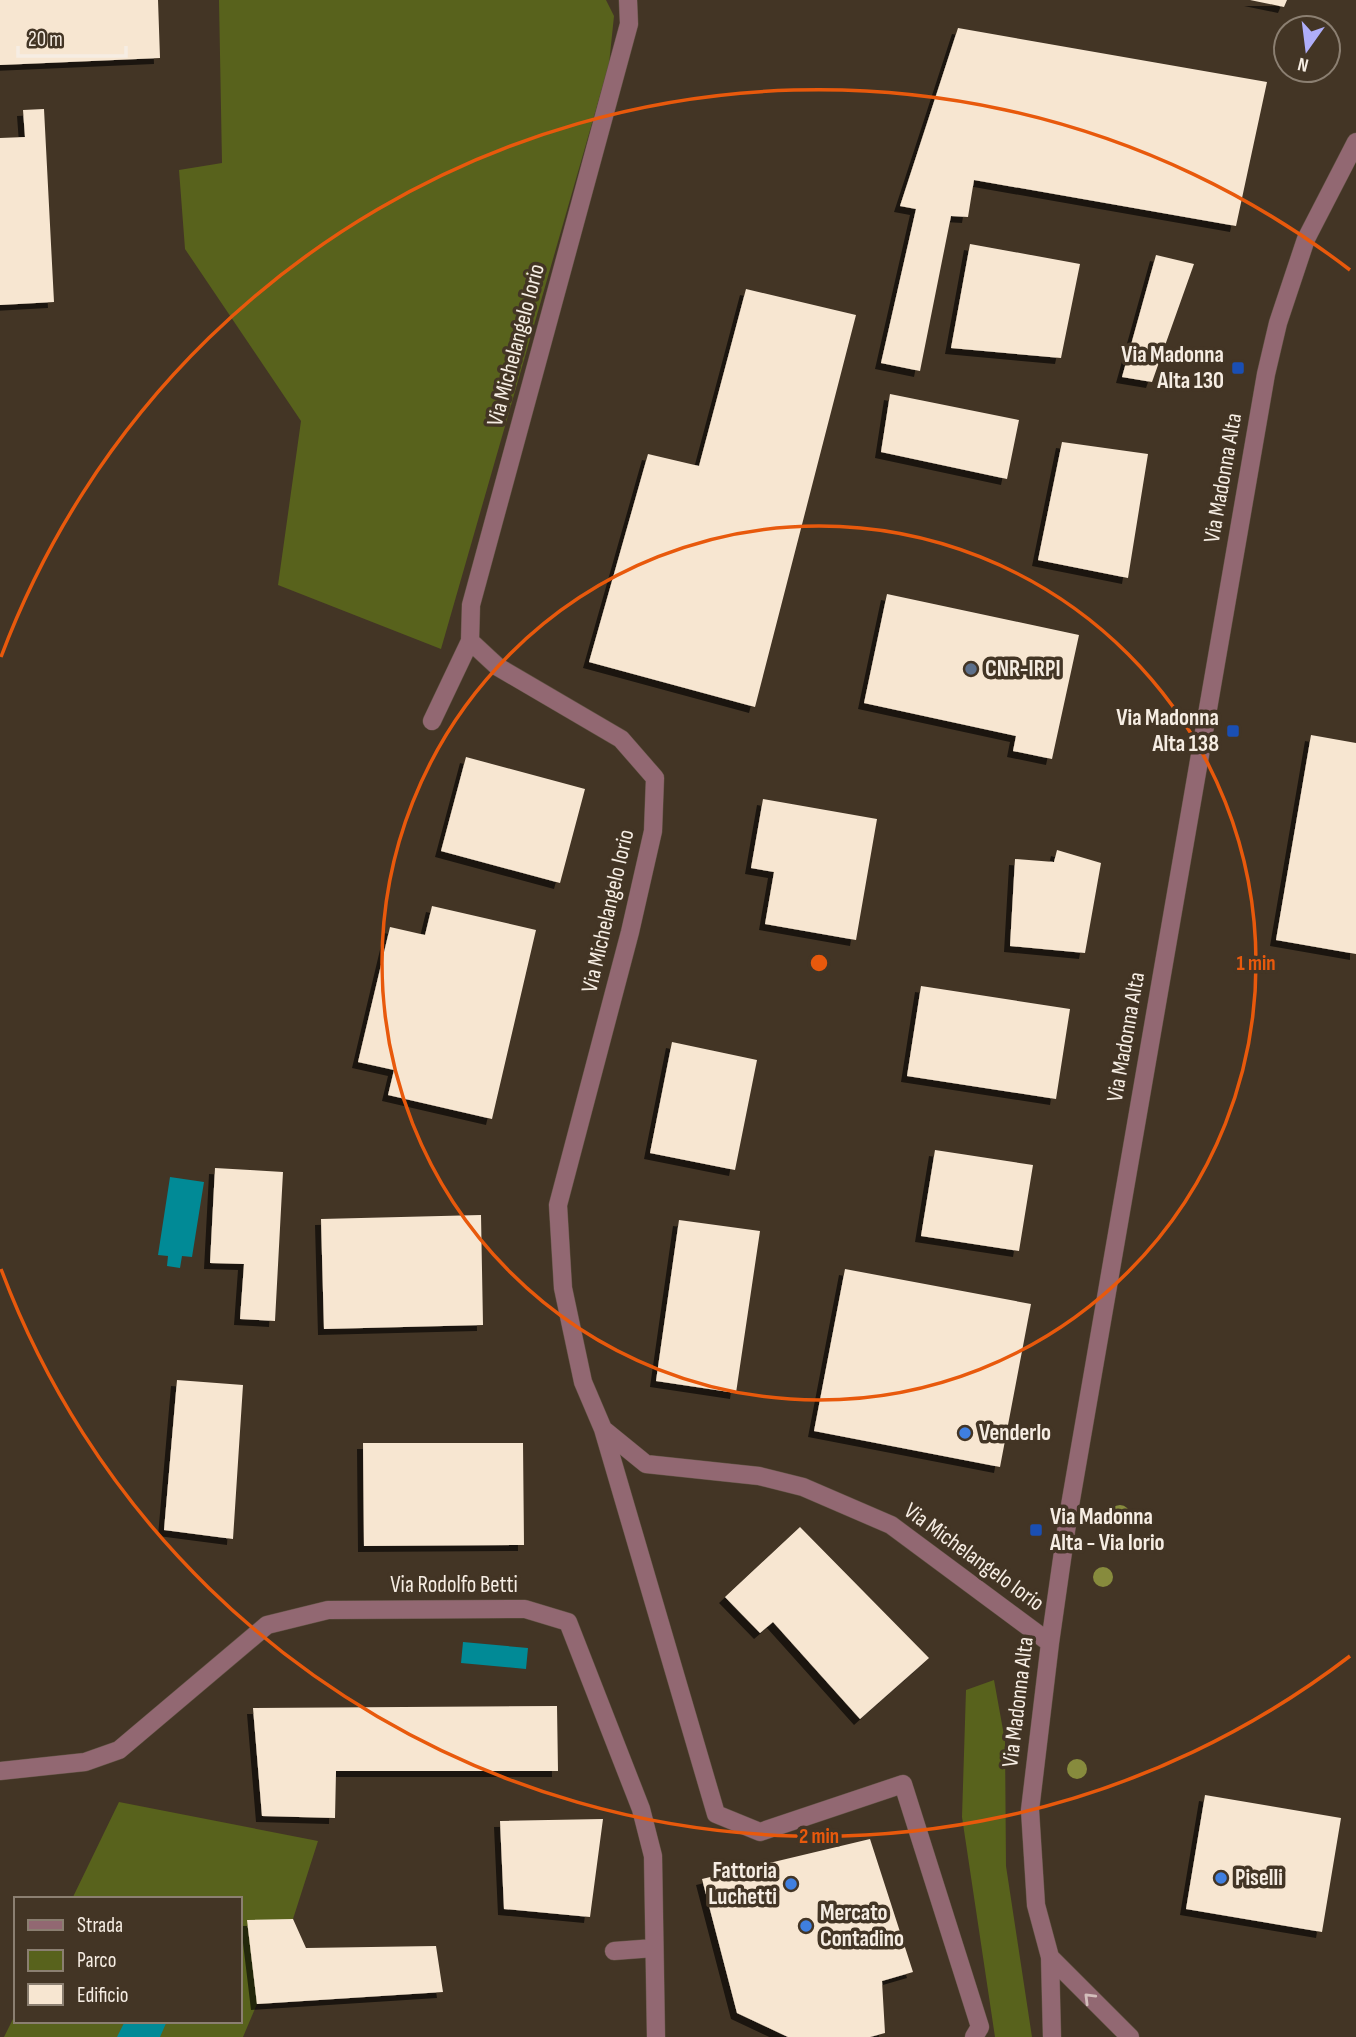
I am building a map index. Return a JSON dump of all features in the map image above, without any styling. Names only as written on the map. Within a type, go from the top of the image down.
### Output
[{"type":"street","name":"Via Michelangelo Iorio","points":[[628,0],[629,24],[471,606],[470,641],[498,667],[621,739],[654,778],[653,831],[630,932],[558,1205],[563,1287],[583,1382],[603,1429],[646,1464],[759,1476],[803,1487],[891,1525],[1050,1643]]},
{"type":"street","name":"Via Madonna Alta","points":[[1052,2037],[1050,1958],[1036,1905],[1030,1810],[1070,1503],[1266,374],[1278,323],[1306,239],[1356,142]]},
{"type":"street","points":[[432,721],[470,641]]},
{"type":"street","points":[[603,1429],[716,1814],[760,1832],[903,1784],[980,2027],[974,2037]]},
{"type":"street","name":"Via Rodolfo Betti","points":[[0,1771],[85,1762],[119,1750],[267,1625],[328,1610],[525,1609],[568,1622],[636,1796],[653,1856],[656,2037]]},
{"type":"street","points":[[614,1951],[654,1948]]},
{"type":"street","points":[[1050,1958],[1130,2037]]},
{"type":"green space","points":[[219,0],[606,0],[614,16],[609,64],[441,649],[278,585],[301,421],[185,249],[179,170],[222,163]]},
{"type":"green space","points":[[994,1680],[1005,1741],[1006,1866],[1032,2037],[995,2037],[962,1817],[966,1690]]},
{"type":"green space","points":[[119,1802],[318,1841],[293,1919],[243,2037],[4,2037],[14,2017],[14,2023],[242,2023],[242,1897],[73,1897]]},
{"type":"water","points":[[170,1177],[204,1182],[192,1257],[182,1256],[180,1268],[167,1266],[168,1256],[158,1255]]},
{"type":"water","points":[[463,1642],[528,1648],[526,1669],[461,1663]]},
{"type":"water","points":[[124,2023],[166,2023],[160,2037],[117,2037]]},
{"type":"building","points":[[0,0],[158,0],[160,58],[0,65]]},
{"type":"building","points":[[1250,0],[1287,0],[1284,7]]},
{"type":"building","points":[[958,28],[1267,82],[1236,226],[974,180],[968,217],[951,216],[920,371],[881,363],[916,209],[900,206]]},
{"type":"building","points":[[44,109],[54,302],[0,305],[0,138],[25,137],[23,110]]},
{"type":"building","points":[[970,244],[1080,264],[1061,358],[951,348]]},
{"type":"building","points":[[1156,255],[1194,264],[1152,382],[1122,377]]},
{"type":"building","points":[[746,289],[856,315],[755,707],[589,662],[648,454],[699,466]]},
{"type":"building","points":[[890,394],[1019,420],[1007,479],[881,452]]},
{"type":"building","points":[[1062,442],[1148,454],[1128,578],[1038,560]]},
{"type":"building","name":"CNR-IRPI","points":[[887,594],[1079,635],[1052,759],[1013,751],[1016,736],[864,703]]},
{"type":"building","points":[[1311,735],[1356,743],[1356,954],[1276,940]]},
{"type":"building","points":[[466,757],[585,789],[560,883],[441,851]]},
{"type":"building","points":[[763,799],[877,819],[856,940],[765,924],[774,872],[751,868]]},
{"type":"building","points":[[1057,850],[1101,863],[1085,953],[1010,946],[1015,859],[1054,862]]},
{"type":"building","points":[[432,906],[536,930],[492,1119],[388,1095],[394,1070],[358,1062],[390,927],[425,935]]},
{"type":"building","points":[[921,986],[1070,1009],[1056,1099],[907,1076]]},
{"type":"building","points":[[672,1042],[757,1060],[735,1170],[650,1153]]},
{"type":"building","points":[[935,1150],[1033,1165],[1019,1251],[921,1236]]},
{"type":"building","points":[[215,1168],[283,1172],[275,1321],[240,1319],[244,1264],[210,1263]]},
{"type":"building","points":[[481,1215],[483,1325],[324,1329],[321,1219]]},
{"type":"building","points":[[679,1220],[760,1231],[736,1393],[656,1381]]},
{"type":"building","points":[[845,1269],[1031,1304],[1000,1467],[814,1431]]},
{"type":"building","points":[[177,1380],[243,1385],[233,1539],[164,1530]]},
{"type":"building","points":[[363,1443],[523,1443],[524,1545],[364,1546]]},
{"type":"building","points":[[800,1527],[929,1658],[860,1719],[773,1622],[760,1633],[725,1597]]},
{"type":"building","points":[[557,1706],[558,1771],[336,1771],[335,1818],[262,1816],[253,1708]]},
{"type":"building","points":[[1205,1795],[1341,1818],[1322,1932],[1186,1909]]},
{"type":"building","points":[[603,1819],[590,1917],[504,1909],[500,1821]]},
{"type":"building","name":"Mercato Contadino","points":[[870,1839],[913,1972],[882,1981],[885,2033],[870,2037],[788,2037],[737,2013],[702,1879]]},
{"type":"building","points":[[293,1919],[306,1948],[436,1946],[443,1992],[257,2004],[247,1920]]},
{"type":"place","name":"Via Madonna Alta 130","points":[[1238,368]]},
{"type":"place","name":"CNR-IRPI","points":[[971,669]]},
{"type":"place","name":"Via Madonna Alta 138","points":[[1233,731]]},
{"type":"place","name":"Venderlo","points":[[965,1433]]},
{"type":"place","name":"Via Madonna Alta - Via Iorio","points":[[1036,1530]]},
{"type":"place","name":"Piselli","points":[[1221,1878]]},
{"type":"place","name":"Fattoria Luchetti","points":[[791,1884]]},
{"type":"place","name":"Mercato Contadino","points":[[806,1926]]}]
